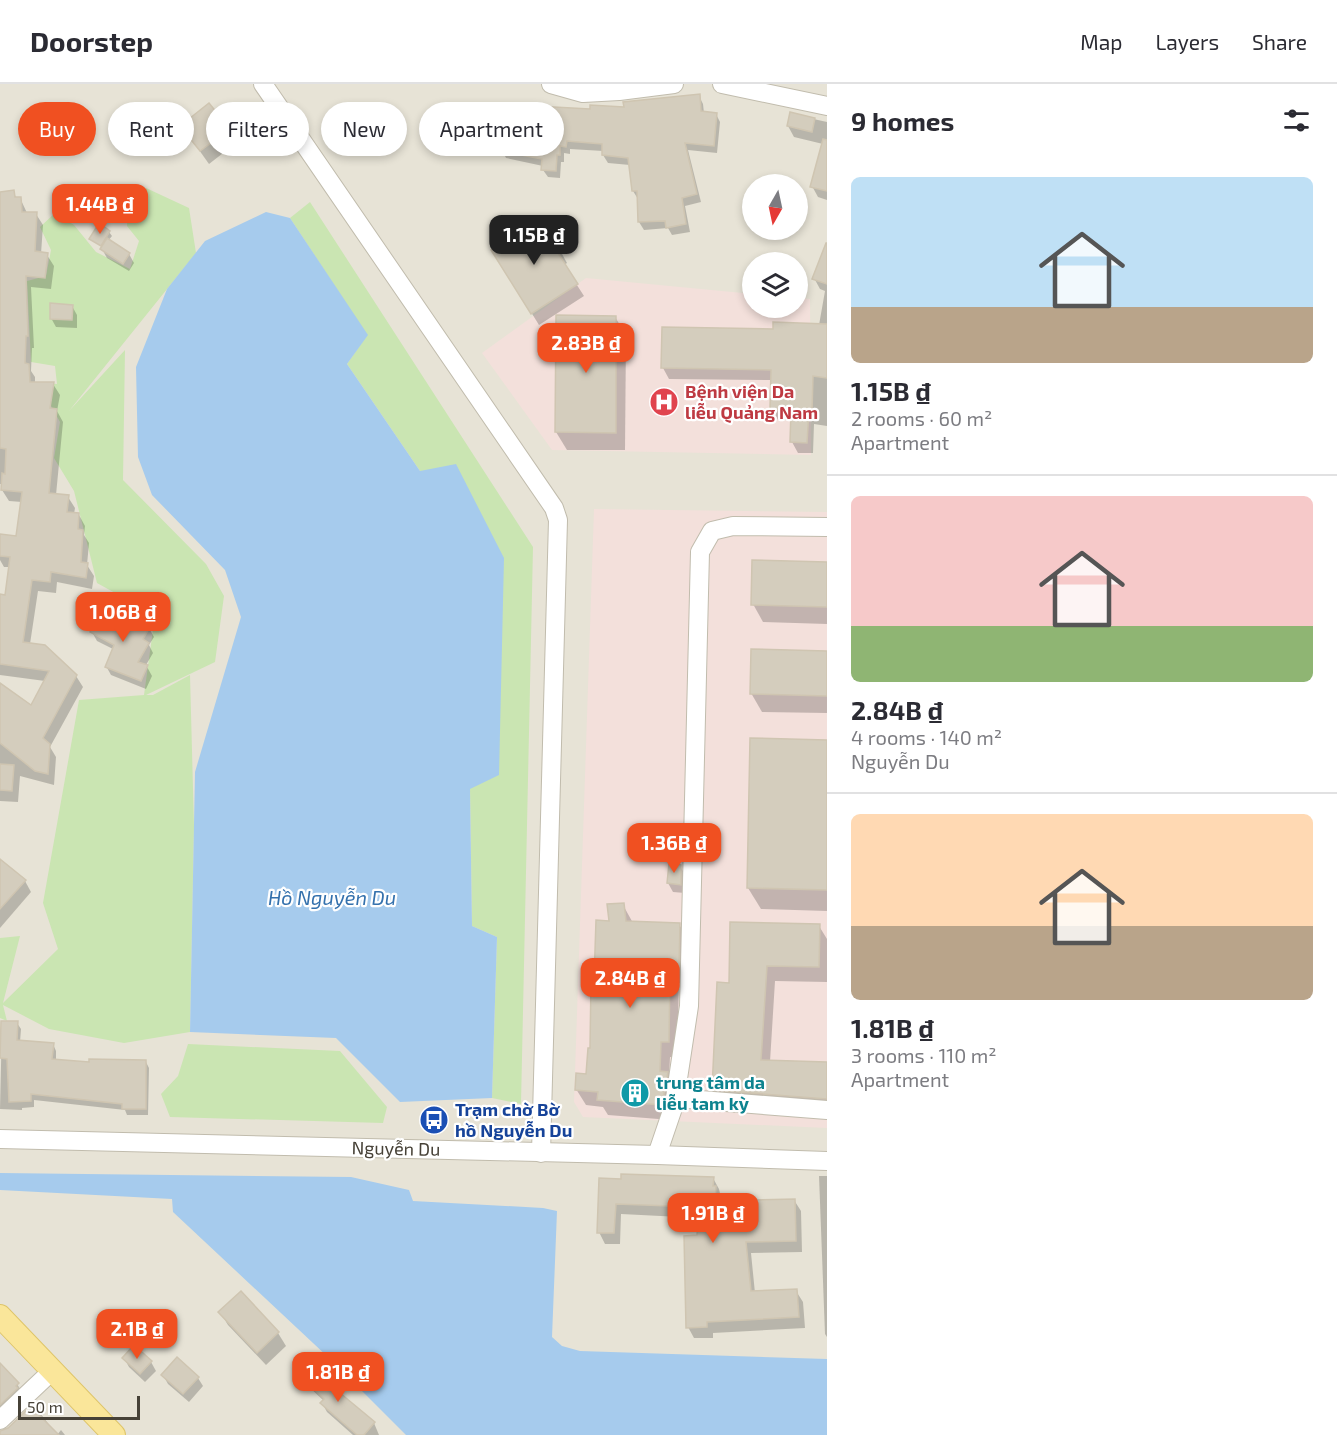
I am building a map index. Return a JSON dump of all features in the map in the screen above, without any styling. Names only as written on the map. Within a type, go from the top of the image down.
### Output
[{"type":"main road","points":[[0,1316],[114,1435]]},
{"type":"street","points":[[263,84],[554,508],[558,520],[542,1153]]},
{"type":"street","points":[[551,84],[583,93],[619,92],[674,84]]},
{"type":"street","points":[[722,84],[827,106]]},
{"type":"street","points":[[657,1155],[675,1098],[689,1006],[700,552],[712,531],[733,526],[827,527]]},
{"type":"street","points":[[675,1098],[827,1110]]},
{"type":"street","name":"Nguyễn Du","points":[[0,1139],[827,1161]]},
{"type":"street","points":[[0,1420],[52,1371]]},
{"type":"shaded area","points":[[0,84],[827,84],[827,1435],[0,1435]]},
{"type":"shaded area","name":"Bệnh viện Da liễu Quảng Nam","points":[[586,278],[742,293],[742,318],[808,318],[808,299],[810,299],[811,455],[552,450],[482,353]]},
{"type":"shaded area","points":[[594,509],[827,512],[827,1128],[583,1117],[574,1102]]},
{"type":"green space","points":[[146,188],[189,208],[196,253],[69,411],[125,350],[123,480],[206,564],[224,596],[215,662],[146,695],[153,695],[190,675],[194,826],[190,1032],[124,1043],[49,1029],[3,1005],[7,1021],[0,1018],[0,938],[20,936],[3,1003],[58,949],[43,903],[79,700],[144,695],[155,615],[97,583],[74,491],[54,458],[60,422],[50,404],[42,403],[40,382],[57,384],[55,366],[31,362],[27,281],[46,276],[51,250],[40,227],[55,213],[74,225],[96,252],[130,269],[139,241],[127,226],[128,206]]},
{"type":"green space","points":[[310,202],[533,547],[521,1104],[492,1098],[497,937],[472,926],[470,789],[420,471],[347,364],[367,335],[290,218]]},
{"type":"green space","points":[[188,1044],[340,1051],[387,1107],[383,1123],[170,1117],[161,1094],[178,1076]]},
{"type":"water","name":"Hồ Nguyễn Du","points":[[266,212],[290,218],[368,335],[347,364],[420,471],[456,464],[504,558],[499,775],[470,789],[472,926],[497,937],[492,1098],[400,1102],[336,1038],[190,1032],[195,772],[241,617],[225,570],[152,495],[138,457],[136,367],[167,289],[205,241]]},
{"type":"water","points":[[0,1173],[351,1177],[409,1190],[413,1201],[543,1208],[557,1211],[552,1337],[562,1346],[580,1351],[827,1359],[827,1435],[406,1435],[329,1358],[173,1212],[172,1199],[0,1190]]},
{"type":"building","points":[[700,94],[701,111],[717,113],[714,146],[685,143],[697,194],[682,198],[686,224],[666,228],[665,221],[638,222],[637,191],[632,191],[628,158],[602,155],[602,144],[567,141],[566,147],[564,147],[564,108],[590,109],[590,105],[624,107],[623,102]]},
{"type":"building","points":[[206,105],[206,147],[200,151],[194,144],[194,115]]},
{"type":"building","points":[[790,112],[815,118],[812,132],[787,126]]},
{"type":"building","points":[[823,139],[827,140],[827,191],[810,187]]},
{"type":"building","points":[[526,156],[557,156],[556,171],[541,170],[542,159]]},
{"type":"building","points":[[14,190],[15,197],[21,197],[22,212],[37,212],[35,251],[48,253],[45,278],[26,276],[28,336],[26,336],[25,363],[29,364],[30,382],[54,382],[50,408],[57,409],[49,493],[69,495],[67,512],[79,513],[78,529],[83,530],[81,562],[88,563],[86,578],[51,572],[50,582],[32,580],[23,642],[45,645],[77,675],[43,738],[50,744],[48,774],[35,771],[0,743],[0,683],[31,705],[49,671],[0,664],[0,594],[5,595],[10,557],[0,556],[0,534],[16,536],[22,492],[1,490],[2,473],[5,474],[6,449],[0,448],[0,192]]},
{"type":"building","points":[[513,221],[523,238],[544,224],[562,251],[558,253],[578,284],[531,314],[491,250],[503,243],[496,232]]},
{"type":"building","points":[[99,223],[110,231],[101,246],[89,239]]},
{"type":"building","points":[[107,238],[130,253],[123,264],[100,249]]},
{"type":"building","points":[[827,243],[827,284],[812,279]]},
{"type":"building","points":[[50,303],[73,305],[72,320],[50,319]]},
{"type":"building","points":[[556,315],[616,316],[616,433],[555,432]]},
{"type":"building","points":[[773,322],[827,324],[827,378],[813,376],[812,411],[809,410],[807,443],[790,442],[791,410],[770,409],[771,370],[661,368],[662,327],[773,329]]},
{"type":"building","points":[[752,560],[827,562],[827,607],[751,605]]},
{"type":"building","points":[[103,609],[125,621],[129,615],[150,627],[143,639],[149,643],[138,662],[148,665],[141,681],[105,667],[114,645],[90,632]]},
{"type":"building","points":[[751,649],[827,651],[827,696],[750,694]]},
{"type":"building","points":[[750,738],[827,740],[827,890],[747,888]]},
{"type":"building","points":[[0,764],[14,765],[12,791],[0,790]]},
{"type":"building","points":[[0,859],[26,880],[0,909]]},
{"type":"building","points":[[669,863],[681,865],[681,885],[667,883]]},
{"type":"building","points":[[624,903],[626,921],[680,923],[679,968],[670,968],[669,1042],[661,1042],[660,1071],[668,1072],[662,1105],[597,1100],[598,1092],[575,1090],[576,1073],[586,1074],[588,1048],[590,1048],[591,981],[594,981],[596,920],[609,921],[607,904]]},
{"type":"building","points":[[730,922],[820,924],[819,967],[767,966],[761,1060],[827,1062],[827,1099],[712,1090],[717,982],[729,983]]},
{"type":"building","points":[[1,1021],[18,1021],[17,1040],[54,1043],[52,1059],[89,1062],[89,1059],[146,1060],[146,1109],[122,1109],[122,1104],[31,1094],[31,1101],[9,1102],[7,1059],[0,1058]]},
{"type":"building","points":[[621,1174],[714,1177],[715,1201],[795,1199],[796,1241],[746,1242],[751,1291],[797,1289],[799,1317],[707,1322],[707,1327],[686,1328],[684,1236],[697,1235],[699,1207],[616,1204],[614,1233],[597,1233],[599,1178],[621,1179]]},
{"type":"building","points":[[241,1291],[279,1332],[257,1353],[218,1312]]},
{"type":"building","points":[[134,1345],[152,1361],[140,1374],[122,1358]]},
{"type":"building","points":[[177,1357],[199,1377],[183,1394],[161,1375]]},
{"type":"building","points":[[0,1363],[19,1383],[16,1386],[18,1388],[0,1405]]},
{"type":"building","points":[[311,1365],[334,1388],[375,1422],[364,1435],[357,1435],[320,1403],[324,1399],[300,1375]]},
{"type":"building","points":[[33,1404],[41,1412],[39,1415],[59,1435],[0,1435],[0,1431],[8,1428]]},
{"type":"place","name":"Bệnh viện Da liễu Quảng Nam","points":[[664,402]]},
{"type":"place","name":"trung tâm da liễu tam kỳ","points":[[635,1093]]},
{"type":"place","name":"Trạm chờ Bờ hồ Nguyễn Du","points":[[434,1120]]}]
